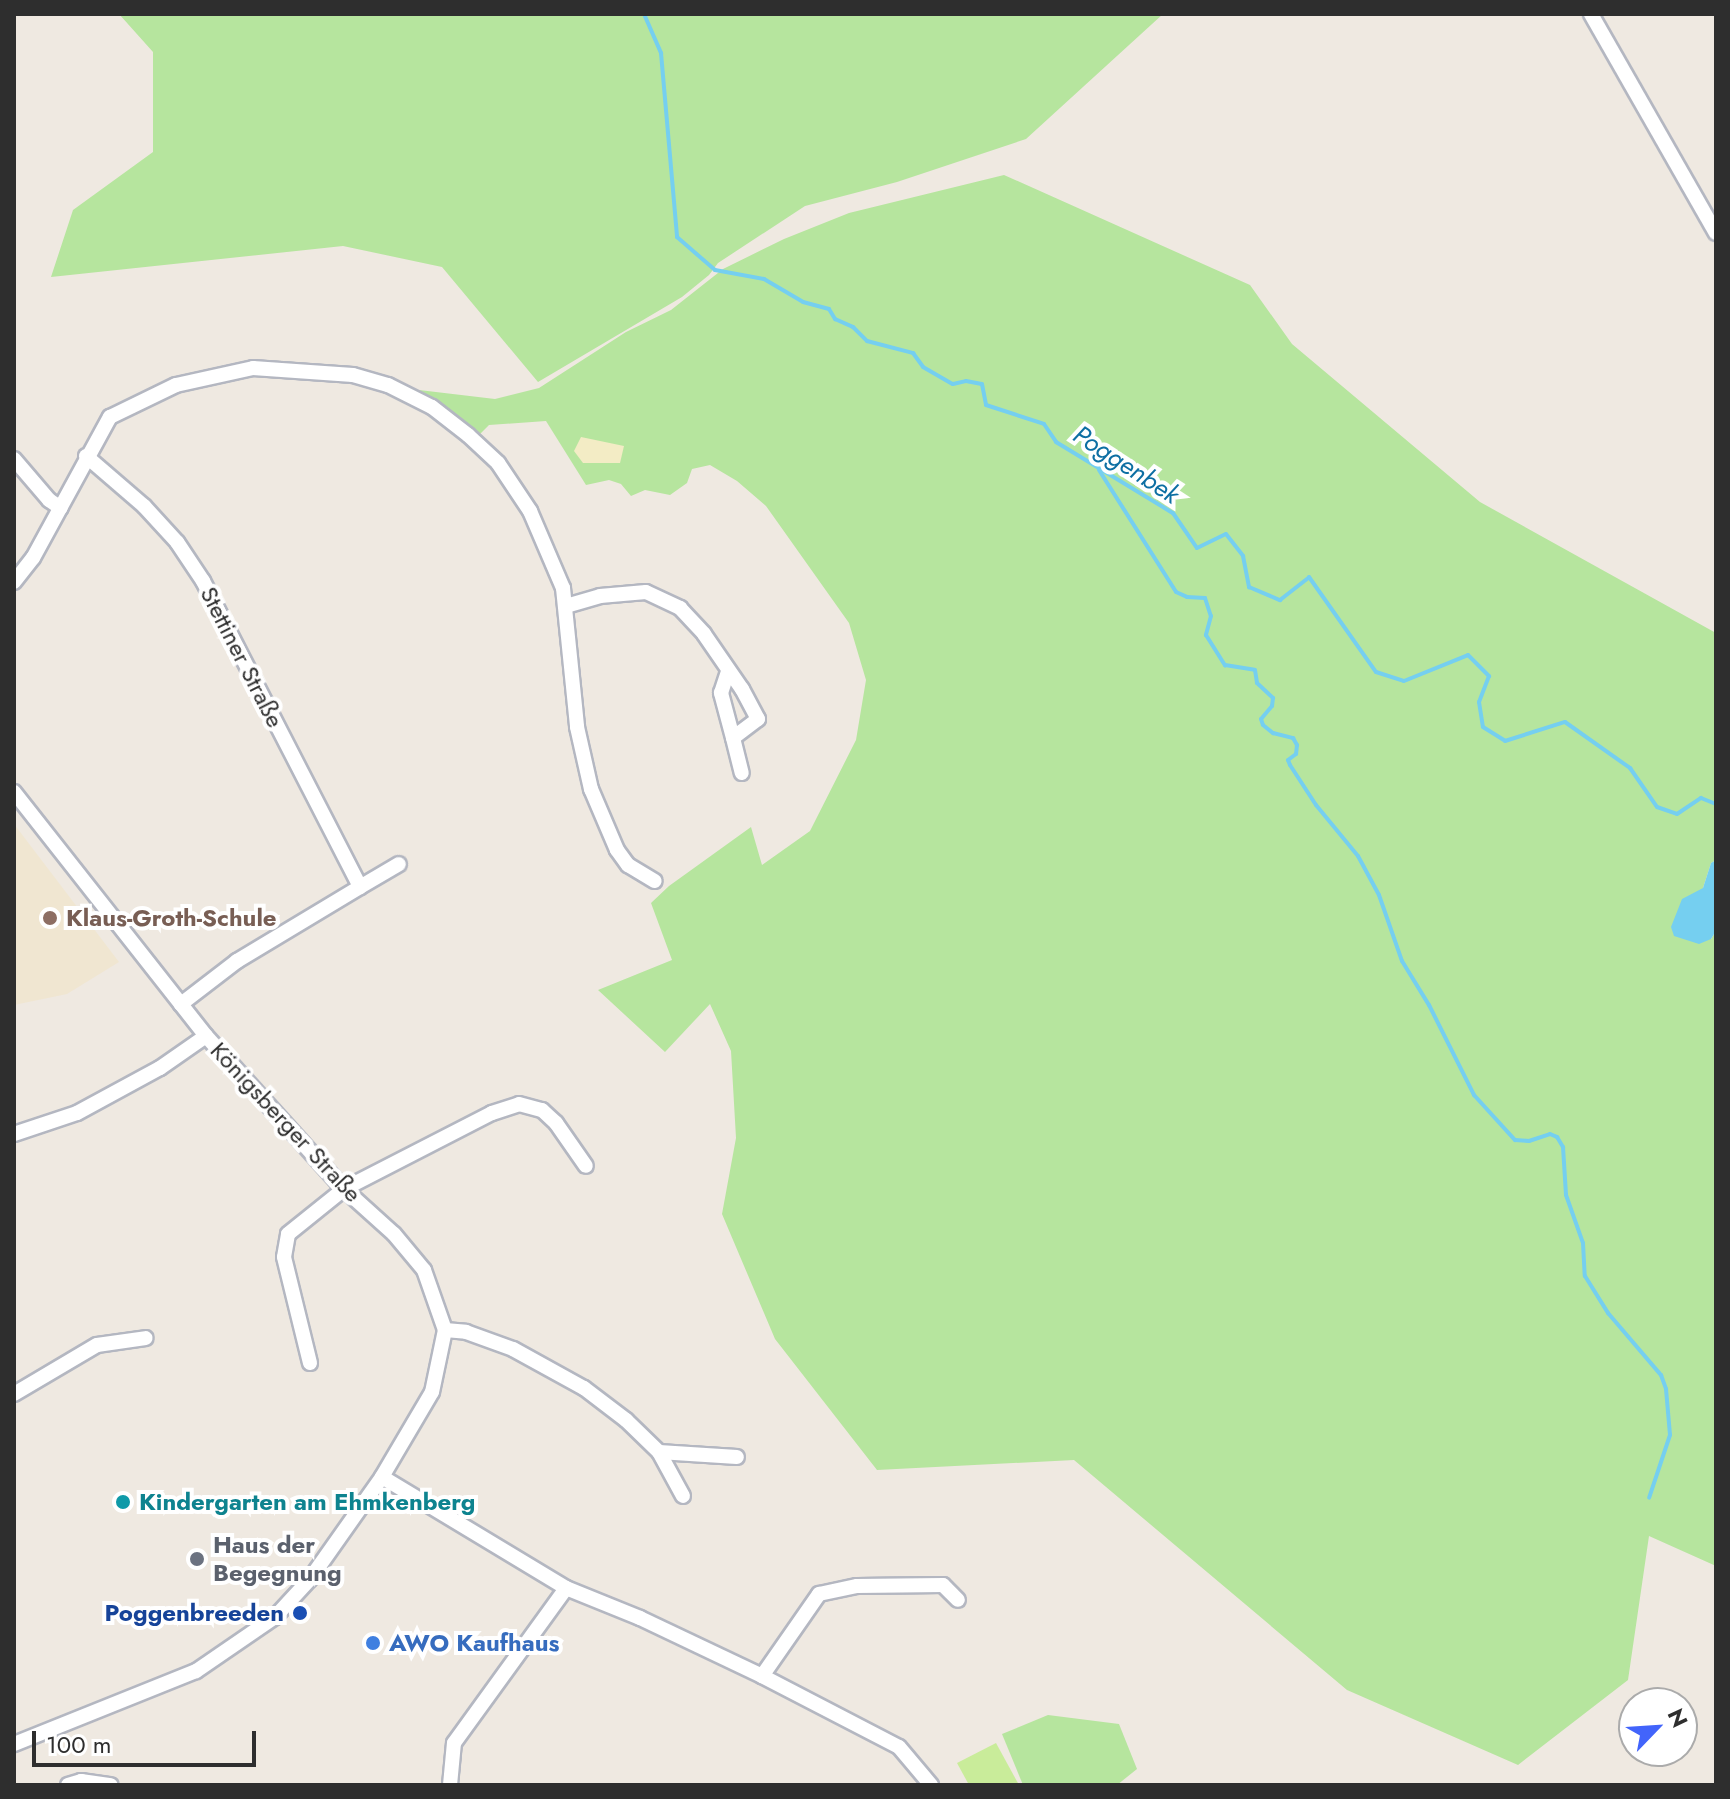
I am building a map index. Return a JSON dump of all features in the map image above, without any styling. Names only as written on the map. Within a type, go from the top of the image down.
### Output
[{"type":"street","points":[[1591,14],[1716,233]]},
{"type":"street","points":[[14,582],[33,558],[110,417],[176,385],[253,368],[353,375],[388,385],[432,407],[498,463],[530,511],[559,574],[566,606],[577,727],[591,789],[617,850],[628,865],[655,881]]},
{"type":"street","name":"Stettiner Straße","points":[[86,456],[144,506],[177,542],[203,581],[360,887]]},
{"type":"street","points":[[14,459],[49,500],[61,508]]},
{"type":"street","points":[[566,606],[600,596],[646,592],[680,608],[693,620],[758,719],[733,738]]},
{"type":"street","points":[[728,672],[721,693],[742,773]]},
{"type":"street","name":"Königsberger Straße","points":[[14,792],[206,1036],[344,1189],[394,1234],[424,1270],[445,1330]]},
{"type":"street","points":[[181,1004],[248,954],[399,864]]},
{"type":"street","points":[[14,1134],[77,1113],[160,1068],[206,1036]]},
{"type":"street","points":[[310,1363],[284,1257],[288,1234],[344,1189],[492,1113],[519,1104],[542,1110],[567,1136],[586,1166]]},
{"type":"street","points":[[14,1744],[196,1671],[250,1637],[300,1592],[382,1477],[432,1392],[445,1330],[466,1332],[513,1349],[584,1388],[626,1420],[659,1452],[683,1496]]},
{"type":"street","points":[[14,1394],[97,1345],[146,1338]]},
{"type":"street","points":[[659,1452],[737,1457]]},
{"type":"street","points":[[382,1477],[566,1588],[640,1618],[762,1676],[899,1747],[931,1785]]},
{"type":"street","points":[[762,1676],[819,1594],[857,1586],[943,1585],[958,1600]]},
{"type":"street","points":[[450,1785],[454,1743],[566,1588]]},
{"type":"street","points":[[68,1785],[81,1781],[111,1785]]},
{"type":"shaded area","name":"Klaus-Groth-Schule","points":[[14,824],[119,962],[67,994],[14,1005]]},
{"type":"green space","points":[[119,14],[1163,14],[1026,139],[897,182],[805,206],[718,263],[709,275],[682,297],[538,382],[442,267],[343,246],[51,277],[73,210],[153,152],[153,52]]},
{"type":"green space","points":[[1004,175],[1250,285],[1292,344],[1480,502],[1716,633],[1716,860],[1711,863],[1703,888],[1711,939],[1716,931],[1716,1566],[1649,1536],[1628,1680],[1518,1765],[1347,1690],[1074,1460],[877,1470],[775,1339],[722,1214],[736,1138],[731,1051],[710,1004],[665,1052],[598,990],[672,960],[651,903],[669,886],[751,827],[762,865],[810,831],[856,740],[866,680],[849,623],[766,506],[737,481],[710,465],[692,469],[687,483],[670,495],[645,490],[631,496],[621,484],[609,480],[586,485],[546,421],[489,425],[480,434],[419,390],[495,399],[539,388],[626,332],[671,310],[723,269],[784,239],[849,213]]},
{"type":"green space","points":[[1048,1715],[1119,1724],[1137,1769],[1117,1785],[1023,1785],[1002,1734]]},
{"type":"green space","points":[[996,1743],[1019,1785],[969,1785],[957,1763]]},
{"type":"sand","points":[[581,437],[624,446],[620,463],[583,463],[574,451]]},
{"type":"water","points":[[1716,860],[1716,931],[1711,939],[1699,944],[1674,936],[1671,927],[1682,899],[1703,888],[1711,863]]},
{"type":"waterway","name":"Poggenbek","points":[[644,14],[661,53],[677,237],[715,270],[764,279],[803,302],[829,309],[835,319],[853,327],[867,341],[913,353],[923,367],[953,384],[966,381],[982,384],[986,405],[1044,424],[1056,442],[1173,513],[1197,548],[1226,534],[1243,556],[1249,587],[1280,600],[1309,577],[1376,672],[1404,681],[1468,655],[1489,676],[1479,702],[1483,727],[1505,741],[1565,722],[1630,768],[1657,807],[1677,814],[1701,798],[1716,804]]},
{"type":"waterway","points":[[1099,470],[1176,592],[1187,597],[1205,598],[1211,616],[1206,635],[1225,665],[1255,670],[1257,683],[1273,698],[1272,706],[1261,719],[1263,725],[1273,733],[1293,738],[1297,745],[1296,754],[1288,760],[1290,765],[1316,805],[1358,856],[1379,895],[1402,961],[1429,1005],[1474,1095],[1515,1140],[1529,1141],[1550,1134],[1557,1137],[1563,1147],[1566,1195],[1583,1243],[1585,1276],[1608,1313],[1661,1375],[1666,1389],[1670,1435],[1649,1498]]},
{"type":"place","name":"Klaus-Groth-Schule","points":[[50,918]]},
{"type":"place","name":"Kindergarten am Ehmkenberg","points":[[123,1502]]},
{"type":"place","name":"Haus der Begegnung","points":[[197,1559]]},
{"type":"place","name":"Poggenbreeden","points":[[300,1613]]},
{"type":"place","name":"AWO Kaufhaus","points":[[373,1643]]}]
